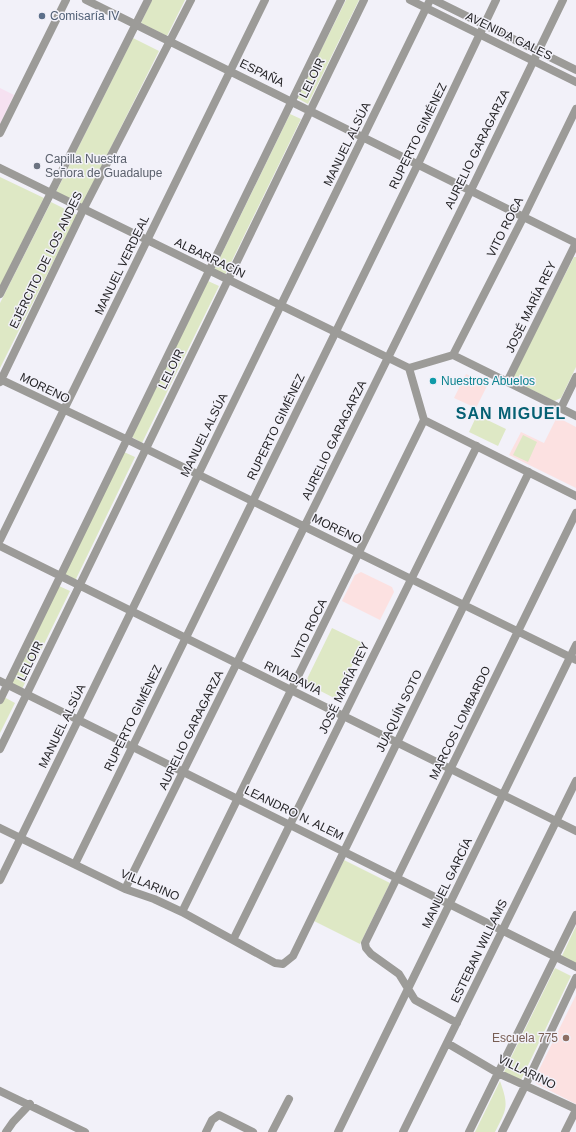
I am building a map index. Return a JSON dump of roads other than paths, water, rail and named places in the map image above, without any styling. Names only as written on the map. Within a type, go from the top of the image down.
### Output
[{"type":"street","points":[[0,133],[66,0]]},
{"type":"street","name":"ESPAÑA","points":[[86,0],[576,243]]},
{"type":"street","name":"EJÉRCITO DE LOS ANDES","points":[[0,294],[148,0]]},
{"type":"street","name":"EJÉRCITO DE LOS ANDES","points":[[0,380],[190,0]]},
{"type":"street","name":"MANUEL VERDEAL","points":[[0,540],[265,0]]},
{"type":"street","name":"LELOIR","points":[[0,700],[4,683],[61,577],[342,0]]},
{"type":"street","name":"LELOIR","points":[[0,749],[364,0]]},
{"type":"street","name":"AVENIDA GALES","points":[[410,0],[576,82]]},
{"type":"street","name":"MANUEL ALSÚA","points":[[0,880],[430,0]]},
{"type":"street","name":"AVENIDA GALES","points":[[434,0],[576,70]]},
{"type":"street","name":"RUPERTO GIMÉNEZ","points":[[75,864],[418,164],[496,0]]},
{"type":"street","name":"AURELIO GARAGARZA","points":[[125,889],[305,527],[563,0]]},
{"type":"street","name":"VITO ROCA","points":[[453,355],[524,216],[576,109]]},
{"type":"street","name":"ALBARRACÍN","points":[[0,168],[409,368]]},
{"type":"street","name":"JOSÉ MARÍA REY","points":[[507,382],[576,243]]},
{"type":"street","points":[[576,416],[453,355],[409,368],[424,420],[576,496]]},
{"type":"street","points":[[561,408],[576,377]]},
{"type":"street","name":"MORENO","points":[[0,380],[198,474],[573,659]]},
{"type":"street","name":"VITO ROCA","points":[[182,912],[424,420]]},
{"type":"street","name":"JOSÉ MARÍA REY","points":[[233,940],[477,446]]},
{"type":"street","name":"JUAQUÍN SOTO","points":[[288,960],[293,956],[529,472]]},
{"type":"street","name":"MARCOS LOMBARDO","points":[[408,990],[399,974],[371,954],[366,948],[365,943],[576,513]]},
{"type":"street","name":"RIVADAVIA","points":[[0,546],[576,831]]},
{"type":"street","name":"MANUEL GARCÍA","points":[[338,1132],[573,659],[576,645]]},
{"type":"street","name":"LEANDRO N. ALEM","points":[[4,683],[238,798],[576,968]]},
{"type":"street","name":"ESTEBAN WILLAMS","points":[[403,1132],[576,781]]},
{"type":"street","name":"VILLARINO","points":[[0,828],[125,889],[154,899],[182,912],[275,962],[283,964],[288,960]]},
{"type":"street","points":[[469,1132],[576,915]]},
{"type":"street","points":[[502,1132],[576,978]]},
{"type":"street","points":[[408,990],[415,1000],[422,1006],[457,1023]]},
{"type":"street","name":"VILLARINO","points":[[447,1042],[498,1073],[526,1084],[576,1110]]},
{"type":"street","points":[[0,1091],[30,1104],[75,1130],[85,1132]]},
{"type":"street","points":[[272,1132],[289,1099]]},
{"type":"street","points":[[6,1132],[30,1104]]},
{"type":"street","points":[[565,1132],[576,1110]]},
{"type":"street","points":[[206,1132],[214,1117],[219,1115],[224,1116],[253,1132]]},
{"type":"place","name":"Comisaría IV","points":[[42,16]]},
{"type":"place","name":"Capilla Nuestra Señora de Guadalupe","points":[[37,166]]},
{"type":"place","name":"Nuestros Abuelos","points":[[433,381]]},
{"type":"place","name":"Escuela 775","points":[[566,1038]]},
{"type":"district","name":"SAN MIGUEL","points":[[511,413]]}]
